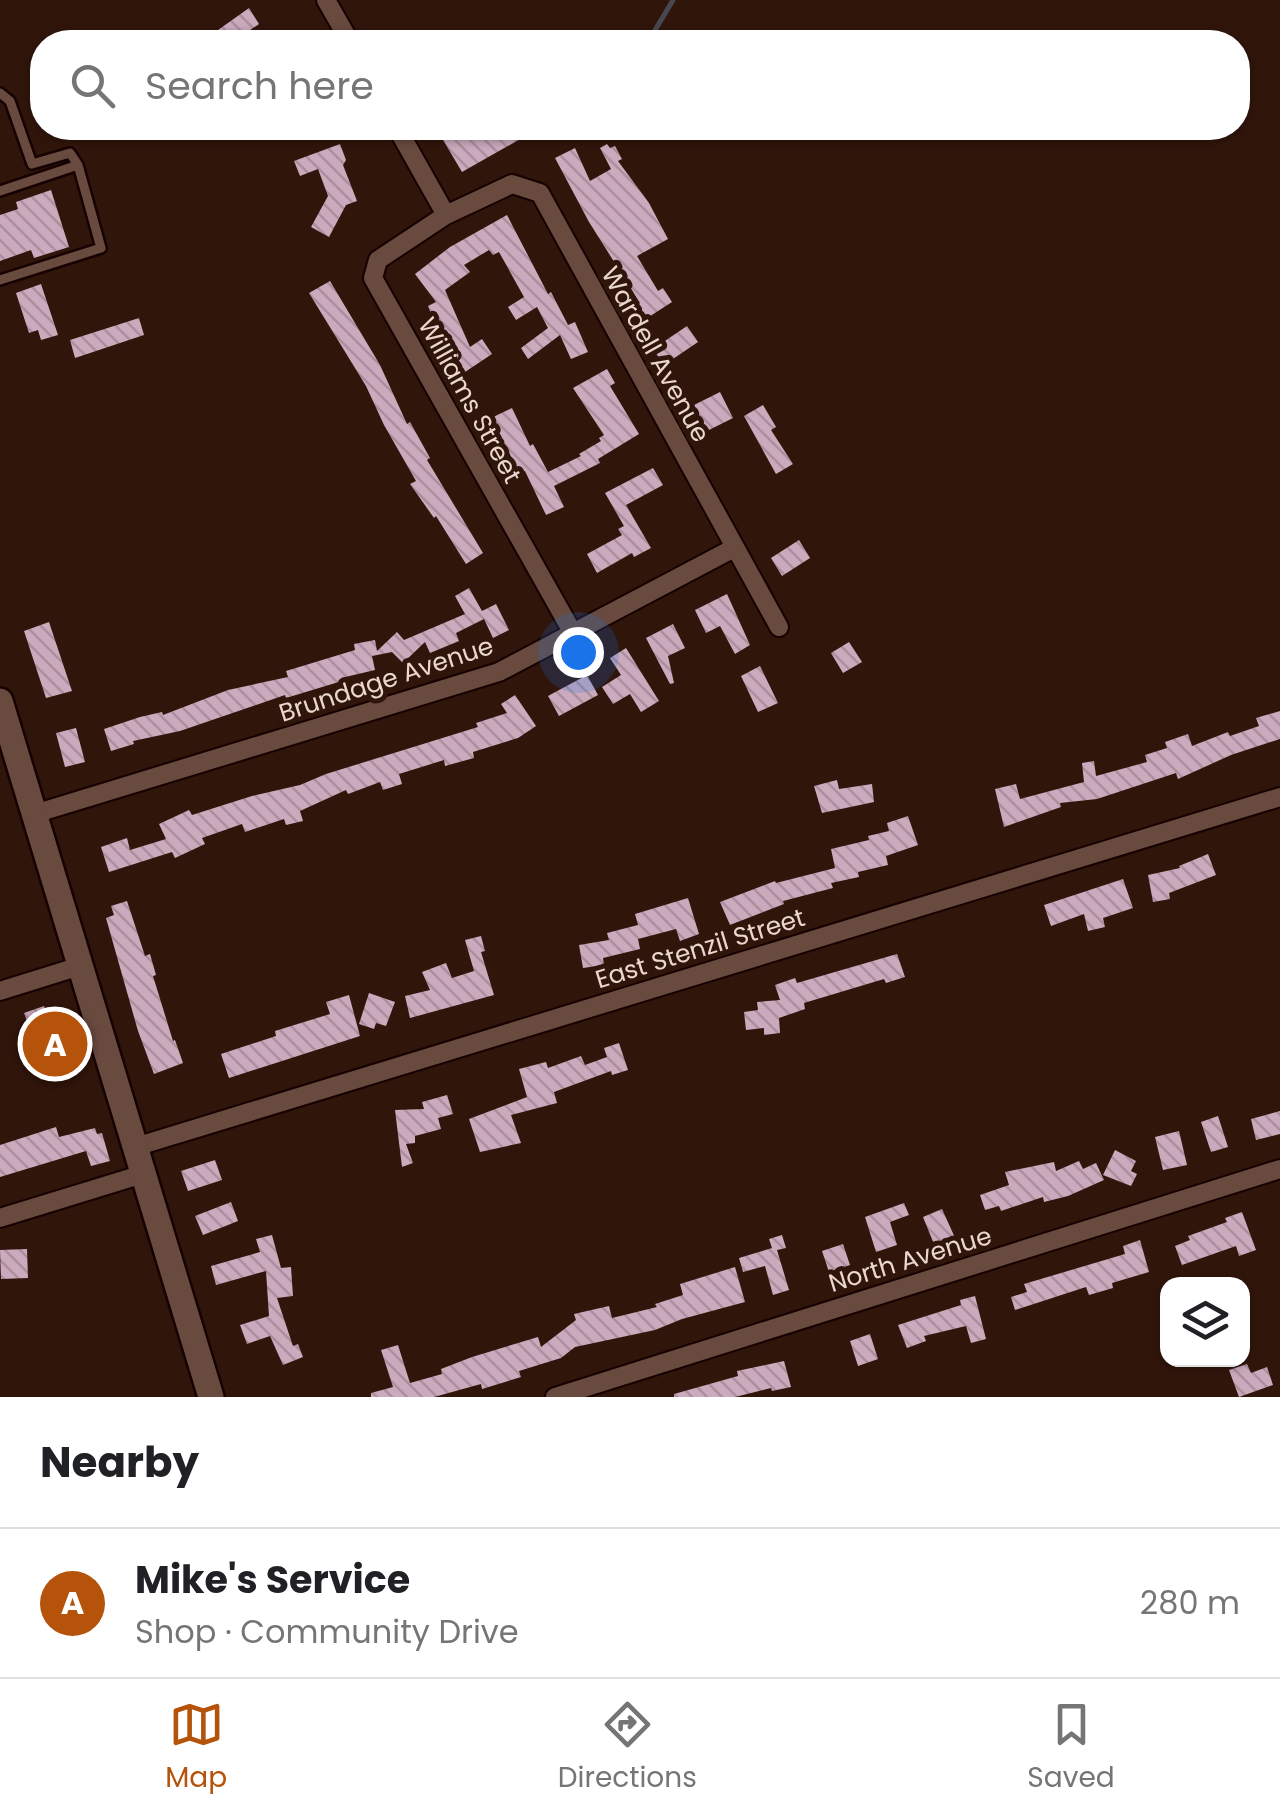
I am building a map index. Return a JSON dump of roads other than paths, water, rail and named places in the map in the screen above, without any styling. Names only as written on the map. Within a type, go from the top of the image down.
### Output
[{"type":"street","points":[[326,0],[343,30]]},
{"type":"street","points":[[405,140],[446,215]]},
{"type":"street","name":"Wardell Avenue","points":[[446,215],[512,184],[540,193],[779,628]]},
{"type":"street","name":"Williams Street","points":[[446,215],[378,260],[373,278],[574,635]]},
{"type":"street","name":"Brundage Avenue","points":[[34,814],[499,672],[734,548]]},
{"type":"street","points":[[0,701],[211,1397]]},
{"type":"street","name":"East Stenzil Street","points":[[135,1148],[1280,797]]},
{"type":"street","points":[[0,991],[80,966]]},
{"type":"street","name":"North Avenue","points":[[555,1397],[1280,1169]]},
{"type":"street","points":[[0,1218],[143,1174]]},
{"type":"lane","points":[[0,93],[10,101],[32,164],[70,153],[78,165],[101,248],[0,280]]},
{"type":"lane","points":[[0,190],[78,165]]},
{"type":"waterway","points":[[655,30],[673,0]]},
{"type":"place","name":"Mike's Service","points":[[55,1044]]}]
